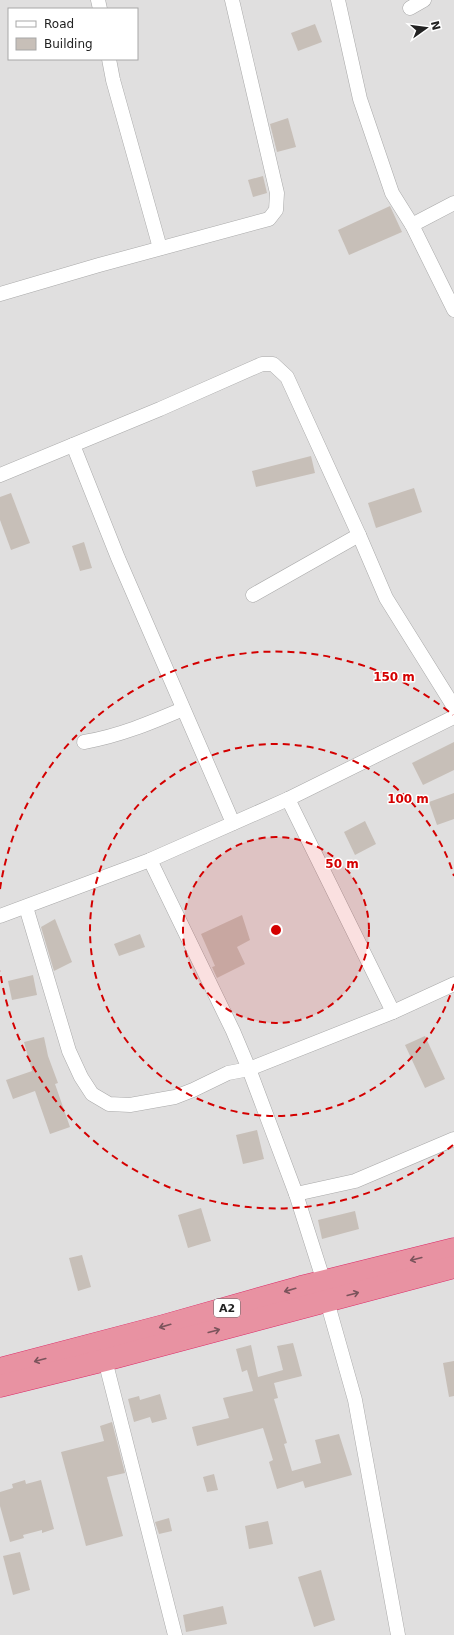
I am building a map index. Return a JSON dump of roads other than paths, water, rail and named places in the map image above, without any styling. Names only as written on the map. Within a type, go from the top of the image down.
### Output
[{"type":"highway","name":"A2","points":[[0,1386],[105,1360],[326,1292],[454,1249]]},
{"type":"highway","name":"A2","points":[[0,1369],[326,1292],[454,1267]]},
{"type":"street","points":[[0,294],[160,248],[269,219],[276,210],[277,193],[232,0]]},
{"type":"street","points":[[338,0],[360,99],[392,193],[412,225],[454,310]]},
{"type":"street","points":[[410,8],[424,0]]},
{"type":"street","points":[[109,60],[113,80],[160,248]]},
{"type":"street","points":[[412,225],[454,203]]},
{"type":"street","points":[[0,475],[160,409],[262,364],[274,364],[287,377],[386,598],[454,708]]},
{"type":"street","points":[[73,445],[118,558],[233,823]]},
{"type":"street","points":[[253,595],[359,535]]},
{"type":"street","points":[[84,742],[106,738],[133,730],[183,709]]},
{"type":"street","points":[[0,916],[150,860],[288,799],[454,717]]},
{"type":"street","points":[[288,799],[393,1012]]},
{"type":"street","points":[[150,860],[233,1031],[249,1069],[296,1194],[326,1292],[354,1400],[398,1635]]},
{"type":"street","points":[[26,906],[69,1051],[81,1077],[92,1094],[109,1104],[130,1105],[175,1097],[228,1074],[249,1069],[393,1012],[454,984]]},
{"type":"street","points":[[296,1194],[355,1181],[454,1139]]},
{"type":"street","points":[[105,1360],[175,1635]]}]
